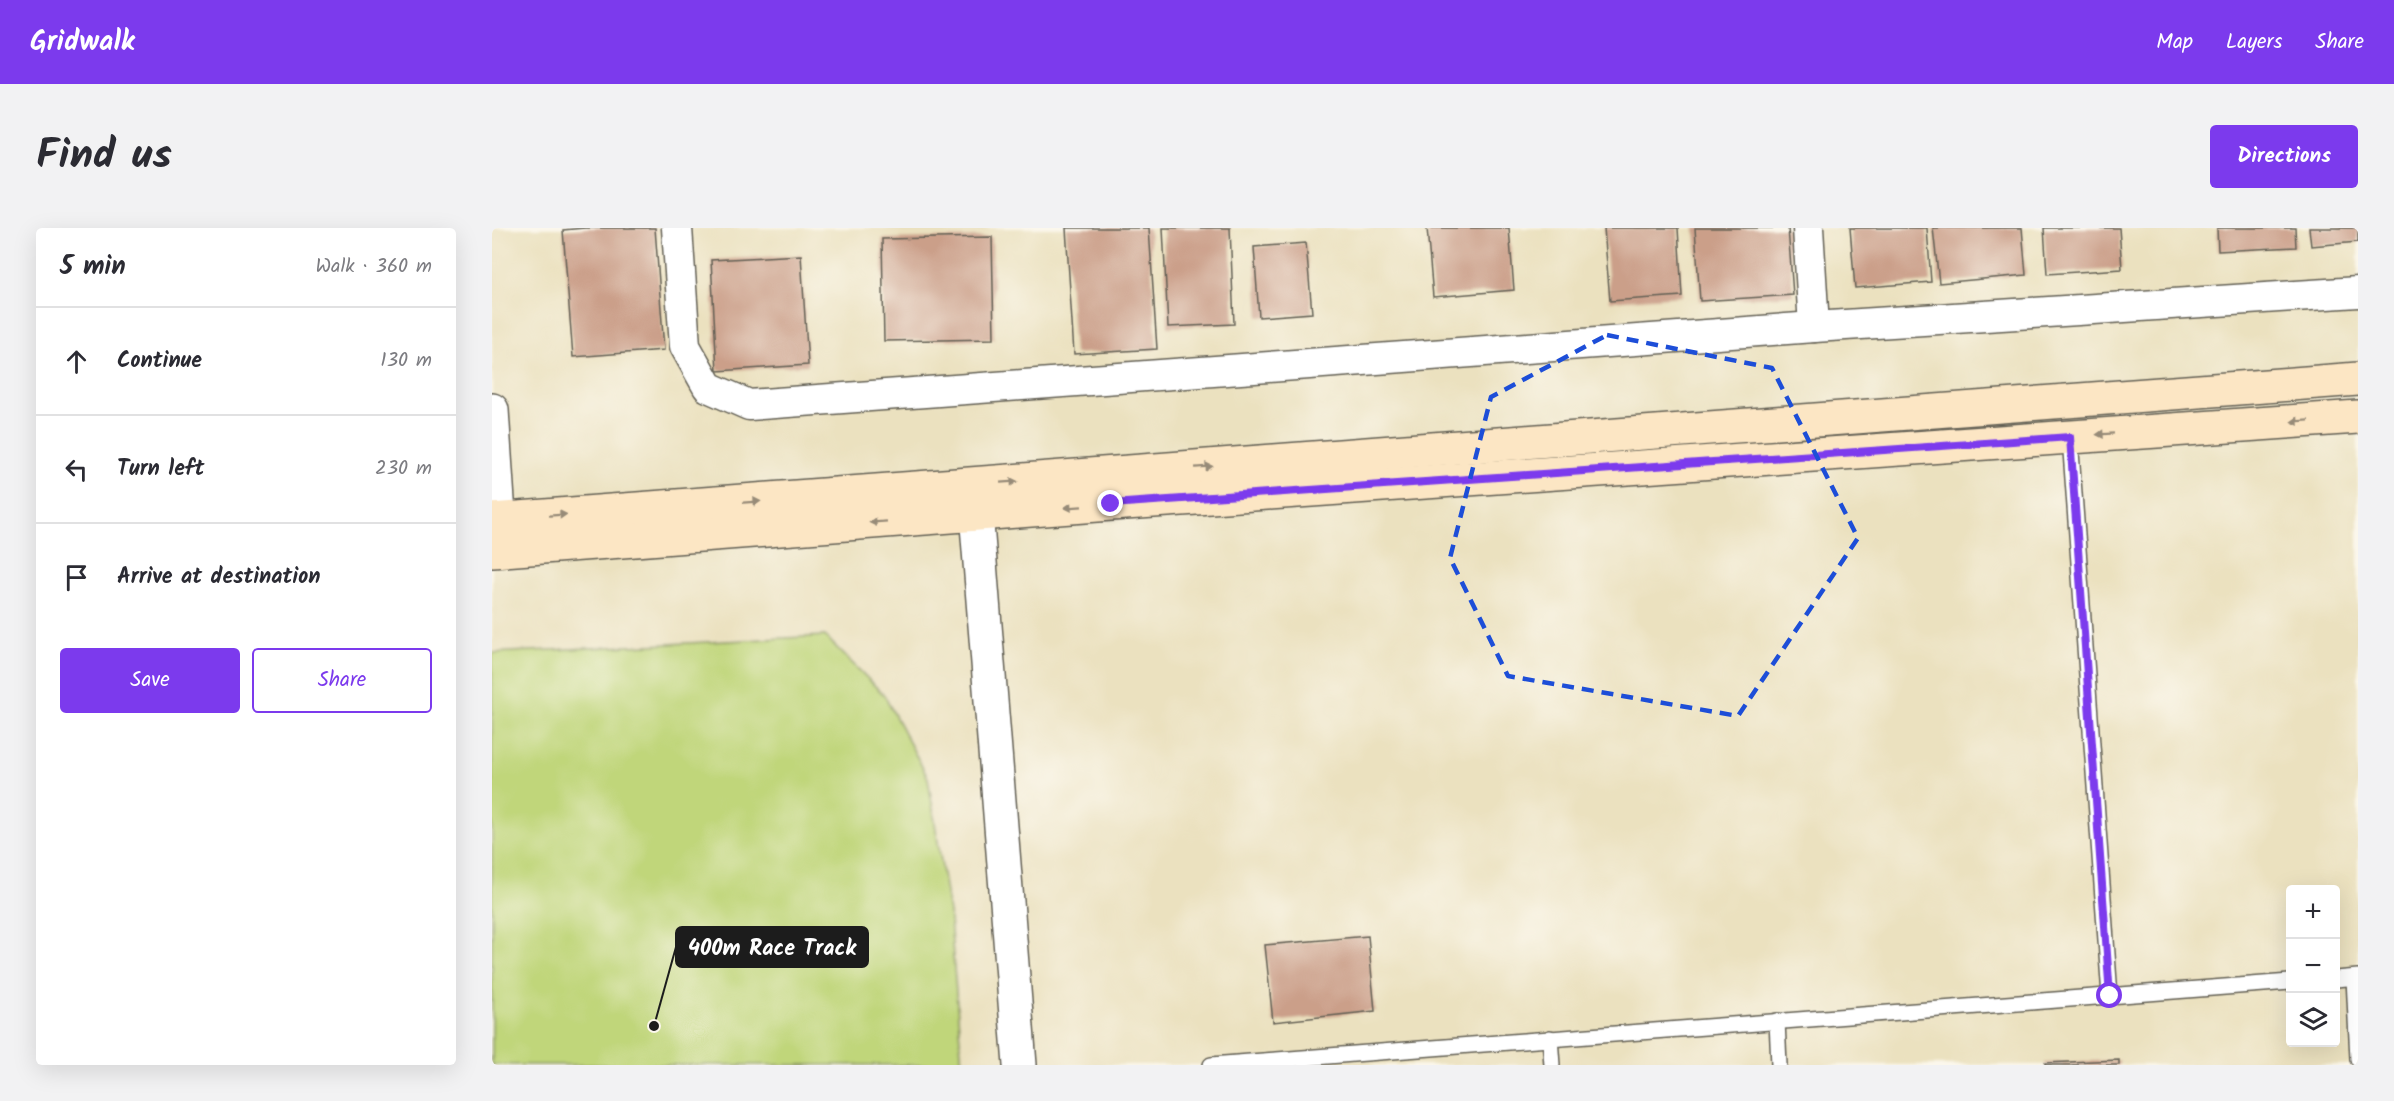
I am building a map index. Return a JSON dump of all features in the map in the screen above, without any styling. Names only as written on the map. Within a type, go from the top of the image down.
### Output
[{"type":"main road","points":[[496,535],[975,499],[2358,379]]},
{"type":"main road","points":[[975,499],[2070,437],[2358,417]]},
{"type":"street","points":[[677,228],[686,346],[708,387],[749,405],[1814,327],[2358,292]]},
{"type":"street","points":[[1808,228],[1814,327]]},
{"type":"street","points":[[492,410],[496,535]]},
{"type":"street","points":[[975,499],[1020,1065]]},
{"type":"lane","points":[[2070,437],[2110,996]]},
{"type":"lane","points":[[2340,979],[2356,977],[2358,1059]]},
{"type":"lane","points":[[1211,1065],[2286,982]]},
{"type":"lane","points":[[1777,1021],[1779,1065]]},
{"type":"lane","points":[[1550,1038],[1552,1065]]},
{"type":"highlighted area","points":[[1607,335],[1772,368],[1858,538],[1738,716],[1508,676],[1450,558],[1491,397]]},
{"type":"green space","points":[[825,636],[884,695],[928,778],[950,919],[962,1065],[492,1065],[492,653]]},
{"type":"building","points":[[655,228],[664,350],[573,357],[563,230]]},
{"type":"building","points":[[1066,228],[1149,228],[1157,349],[1074,354]]},
{"type":"building","points":[[1163,228],[1230,228],[1234,324],[1168,327]]},
{"type":"building","points":[[1427,228],[1509,228],[1514,290],[1433,297]]},
{"type":"building","points":[[1604,228],[1678,228],[1682,296],[1610,301]]},
{"type":"building","points":[[1695,228],[1788,228],[1793,295],[1700,301]]},
{"type":"building","points":[[1850,228],[1927,228],[1931,282],[1855,288]]},
{"type":"building","points":[[1933,228],[2022,228],[2026,275],[1939,283]]},
{"type":"building","points":[[2044,228],[2119,228],[2122,269],[2047,274]]},
{"type":"building","points":[[2217,228],[2295,228],[2296,247],[2218,251]]},
{"type":"building","points":[[2309,228],[2358,228],[2358,242],[2311,246]]},
{"type":"building","points":[[992,237],[994,339],[884,341],[882,239]]},
{"type":"building","points":[[1306,243],[1312,313],[1259,317],[1254,247]]},
{"type":"building","points":[[801,255],[808,365],[717,371],[711,260]]},
{"type":"building","points":[[1368,936],[1375,1011],[1273,1022],[1265,945]]},
{"type":"building","points":[[2119,1060],[2119,1065],[2045,1065],[2045,1063]]},
{"type":"place","name":"400m Race Track","points":[[654,1026]]},
{"type":"route","points":[[1111,504],[2070,437],[2110,996]]}]
